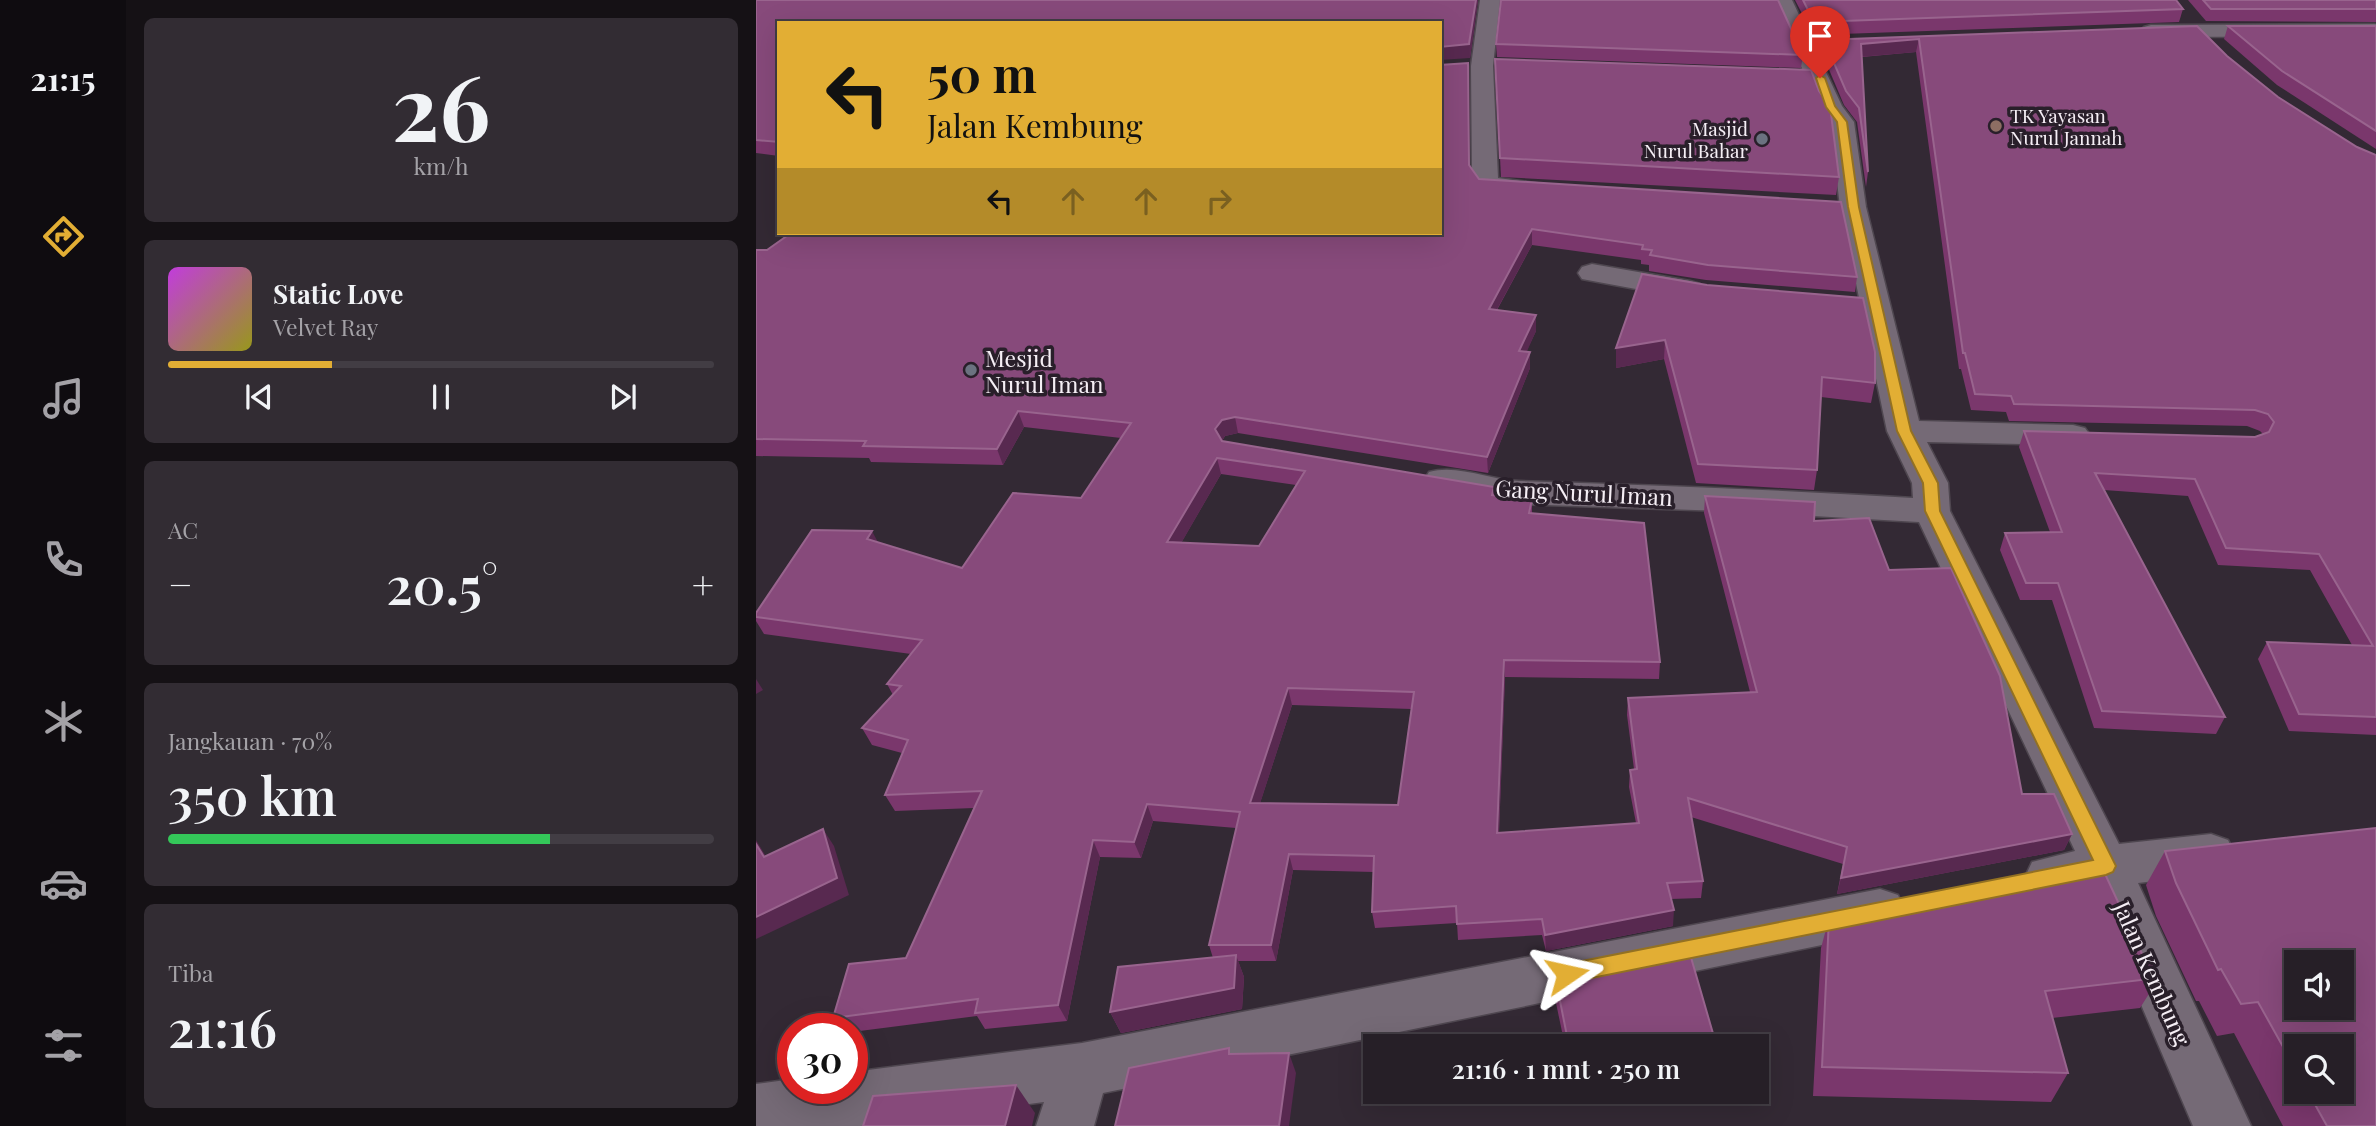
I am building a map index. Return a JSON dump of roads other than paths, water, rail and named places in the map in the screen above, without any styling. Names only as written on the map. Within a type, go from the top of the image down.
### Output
[{"type":"street","points":[[1490,0],[1482,66],[1485,180],[1491,186],[1504,188],[1559,191]]},
{"type":"street","name":"Jalan Kembung","points":[[1782,0],[1831,107],[1842,122],[1842,206],[1861,305],[1904,431],[1930,483],[1932,511],[2106,866],[2222,1126]]},
{"type":"street","points":[[2183,10],[2197,30],[2221,54]]},
{"type":"street","points":[[2131,32],[2376,30]]},
{"type":"street","points":[[1454,68],[1509,67]]},
{"type":"street","points":[[1592,273],[1719,294]]},
{"type":"street","points":[[1904,431],[2110,436]]},
{"type":"street","name":"Gang Nurul Iman","points":[[1403,474],[1513,492],[1725,499],[1932,511]]},
{"type":"street","points":[[2010,885],[2106,866],[2255,850]]},
{"type":"street","points":[[756,1112],[1082,1070],[1928,901]]},
{"type":"street","points":[[1065,1126],[1082,1070]]},
{"type":"place","name":"TK Yayasan Nurul Jannah","points":[[1996,126]]},
{"type":"place","name":"Masjid Nurul Bahar","points":[[1762,139]]},
{"type":"place","name":"Mesjid Nurul Iman","points":[[971,370]]}]
